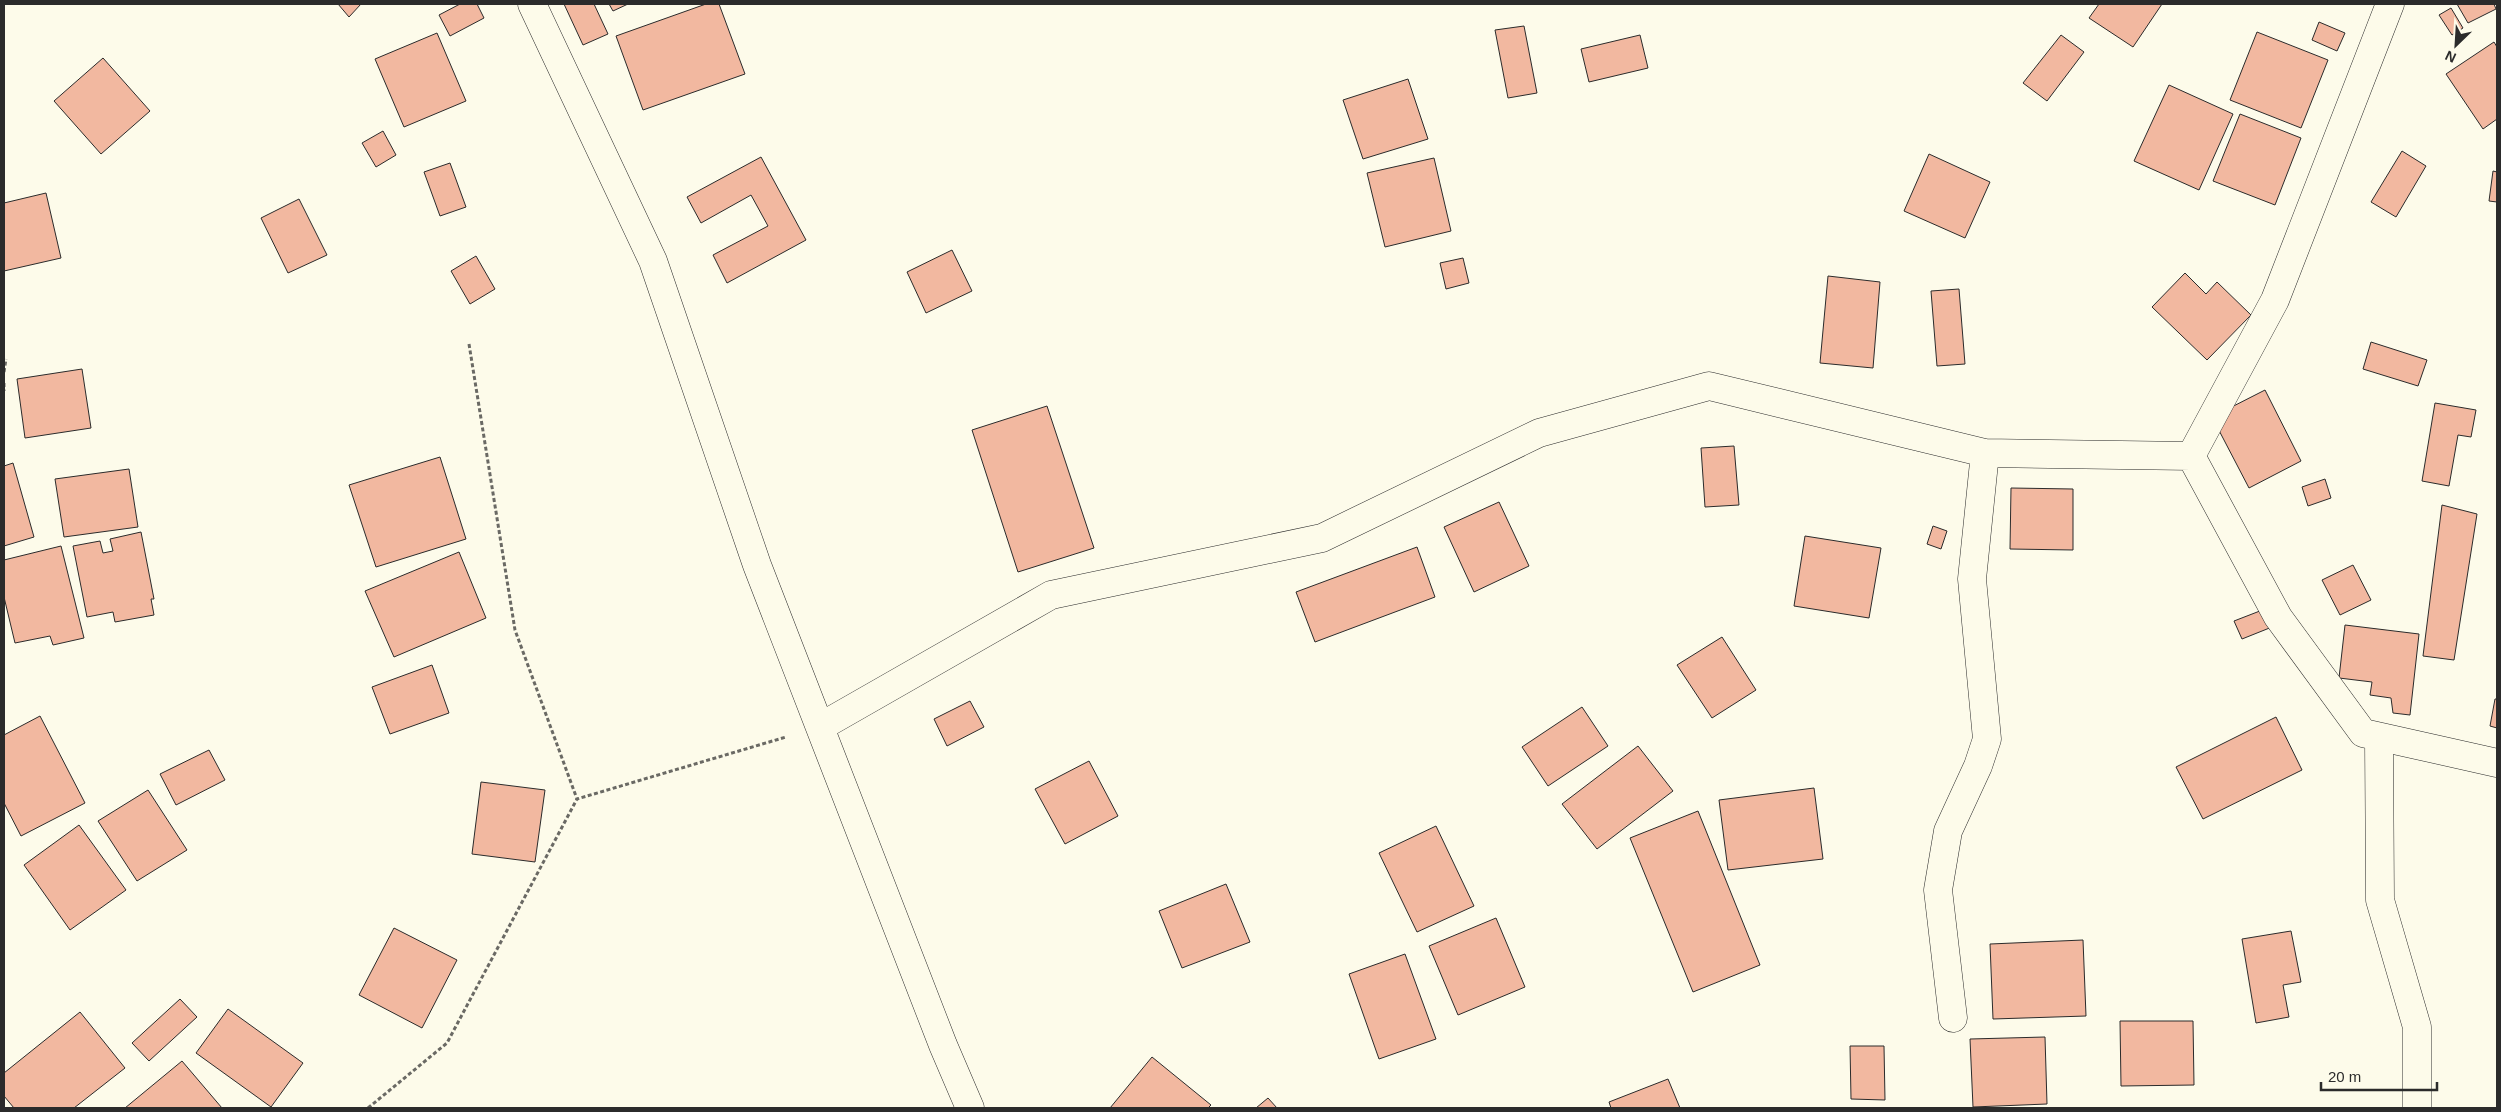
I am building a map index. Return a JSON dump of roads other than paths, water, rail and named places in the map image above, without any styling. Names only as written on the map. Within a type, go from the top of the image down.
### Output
[{"type":"street","points":[[532,4],[653,261],[757,565],[970,1108]]},
{"type":"street","points":[[2191,456],[2275,300],[2390,4]]},
{"type":"street","points":[[820,727],[1051,595],[1322,538],[1539,433],[1709,386],[1985,453],[2191,456]]},
{"type":"street","points":[[1953,1018],[1938,890],[1948,831],[1978,766],[1987,739],[1972,579],[1985,453]]},
{"type":"street","points":[[2191,456],[2278,617],[2363,733],[2497,764]]},
{"type":"street","points":[[2379,736],[2380,900],[2417,1027],[2416,1108]]}]
